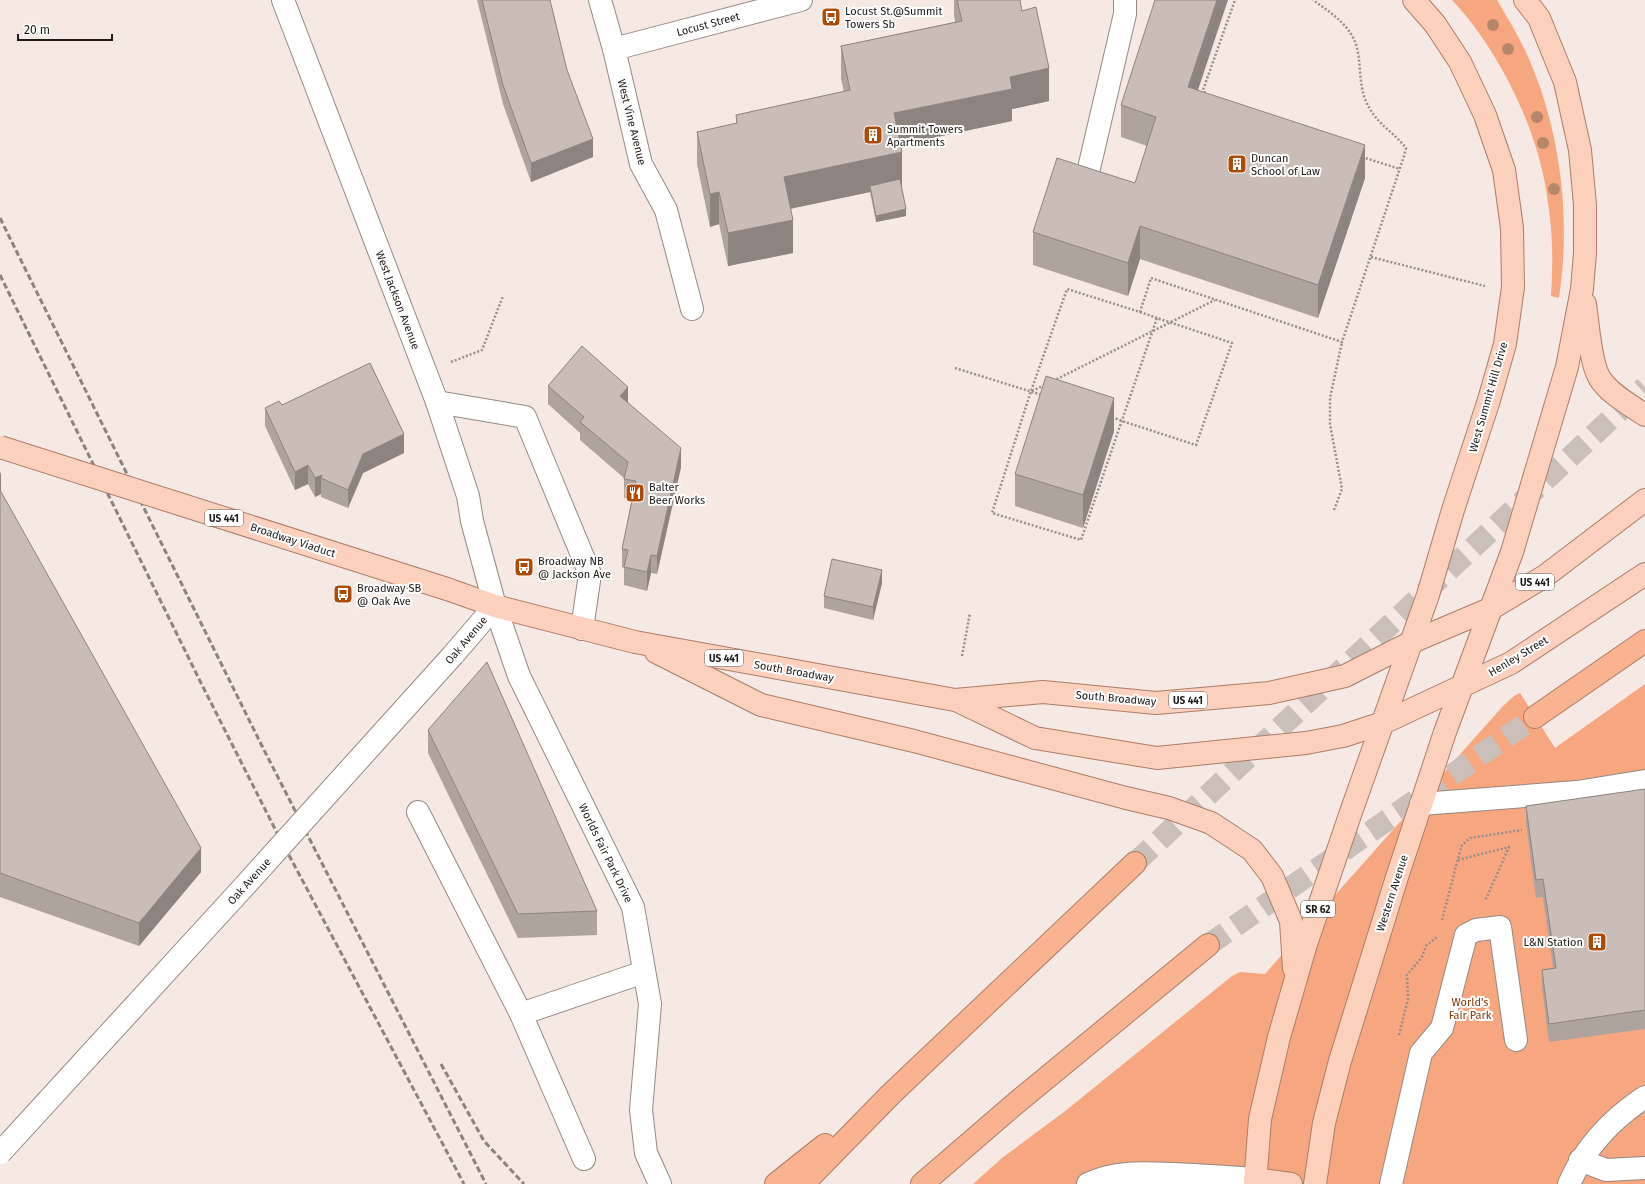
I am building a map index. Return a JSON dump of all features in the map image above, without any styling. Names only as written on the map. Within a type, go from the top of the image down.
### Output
[{"type":"highway","points":[[1535,717],[1645,641]]},
{"type":"highway","points":[[803,1184],[891,1094],[1135,864]]},
{"type":"highway","points":[[922,1184],[1016,1103],[1208,945]]},
{"type":"highway","points":[[776,1184],[891,1094]]},
{"type":"highway","points":[[941,1184],[1016,1103]]},
{"type":"main road","name":"West Summit Hill Drive","points":[[1412,642],[1428,595],[1505,344],[1513,287],[1512,228],[1504,170],[1485,115],[1460,62],[1435,24],[1414,0]]},
{"type":"main road","points":[[1492,608],[1512,552],[1567,367],[1582,289],[1585,253],[1585,205],[1580,150],[1565,82],[1536,9],[1525,0]]},
{"type":"main road","points":[[1582,289],[1592,353],[1599,378],[1612,392],[1645,415]]},
{"type":"main road","name":"Broadway Viaduct","points":[[0,447],[447,589],[495,606]]},
{"type":"main road","name":"US 441","points":[[1412,642],[1492,608],[1545,576],[1645,500]]},
{"type":"main road","name":"Henley Street","points":[[1383,723],[1511,663],[1645,574]]},
{"type":"main road","name":"South Broadway","points":[[495,606],[635,642],[955,700],[1035,738],[1157,758],[1306,744],[1343,736],[1383,723]]},
{"type":"main road","name":"Western Avenue","points":[[1315,1184],[1324,1123],[1340,1061],[1421,804],[1492,608]]},
{"type":"main road","points":[[635,642],[761,705],[937,747],[1126,798],[1170,808],[1211,823],[1252,850],[1272,876],[1291,921],[1294,968],[1279,1037]]},
{"type":"main road","name":"South Broadway","points":[[955,700],[1043,692],[1156,702],[1269,693],[1345,676],[1412,642]]},
{"type":"main road","name":"SR 62","points":[[1255,1182],[1260,1119],[1279,1037],[1306,944],[1351,812],[1412,642]]},
{"type":"main road","points":[[1255,1182],[1291,1184]]},
{"type":"street","name":"West Jackson Avenue","points":[[283,0],[436,402],[468,496],[472,521],[495,606]]},
{"type":"street","name":"West Vine Avenue","points":[[600,0],[614,49],[641,164],[666,210],[692,309]]},
{"type":"street","name":"Locust Street","points":[[614,49],[801,0]]},
{"type":"street","points":[[1083,194],[1125,14],[1125,0]]},
{"type":"street","points":[[436,402],[525,417],[590,574],[582,629]]},
{"type":"street","name":"Oak Avenue","points":[[0,1153],[240,891],[453,655],[495,606]]},
{"type":"street","name":"Worlds Fair Park Drive","points":[[495,606],[519,676],[633,907],[650,1004],[641,1110],[646,1152],[660,1184]]},
{"type":"street","points":[[1421,804],[1577,792],[1645,781]]},
{"type":"street","points":[[418,812],[521,1014],[584,1159]]},
{"type":"street","points":[[1391,1184],[1421,1053],[1442,1028],[1466,935],[1476,930],[1500,927],[1516,1040]]},
{"type":"street","points":[[521,1014],[644,972]]},
{"type":"street","points":[[1569,1184],[1580,1160],[1594,1140],[1645,1096]]},
{"type":"street","points":[[1580,1160],[1596,1168],[1606,1170],[1645,1168]]},
{"type":"street","points":[[1088,1184],[1130,1173],[1201,1175],[1255,1182]]},
{"type":"path","points":[[1208,97],[1203,90],[1235,0]]},
{"type":"path","points":[[1313,0],[1336,16],[1350,30],[1357,48],[1361,84],[1365,99],[1373,115],[1406,148],[1342,342],[1330,398],[1330,424],[1342,489],[1334,510]]},
{"type":"path","points":[[1356,155],[1400,169]]},
{"type":"path","points":[[1371,257],[1485,286]]},
{"type":"path","points":[[1140,312],[1151,278],[1342,342]]},
{"type":"path","points":[[1107,416],[1122,421],[1196,445],[1232,343],[1171,322],[1067,289],[1031,391],[992,513],[1081,540],[1122,421],[1157,318]]},
{"type":"path","points":[[446,364],[482,350],[503,296]]},
{"type":"path","points":[[1052,381],[1216,300]]},
{"type":"path","points":[[955,368],[1046,396]]},
{"type":"path","points":[[1031,391],[1045,384]]},
{"type":"path","points":[[962,656],[970,613]]},
{"type":"path","points":[[1442,921],[1462,845],[1470,838],[1522,830]]},
{"type":"path","points":[[1458,860],[1509,847],[1487,894],[1476,930]]},
{"type":"path","points":[[1403,1015],[1408,999],[1406,975],[1422,957],[1426,946],[1438,936],[1436,944]]},
{"type":"green space","points":[[1452,0],[1497,0],[1522,44],[1540,87],[1556,146],[1563,207],[1564,237],[1559,298],[1551,296],[1552,250],[1550,215],[1544,176],[1527,121],[1515,94],[1486,43],[1470,20]]},
{"type":"green space","name":"World's Fair Park","points":[[1645,684],[1645,1184],[973,1184],[1002,1158],[1064,1112],[1232,976],[1240,972],[1265,974],[1503,706],[1514,696],[1520,693],[1555,748]]},
{"type":"building","points":[[482,0],[550,0],[567,70],[593,139],[531,163],[503,85]]},
{"type":"building","name":"Summit Towers Apartments","points":[[957,0],[1020,0],[1022,11],[1036,7],[1049,68],[1010,77],[1012,89],[894,113],[902,152],[784,177],[793,220],[728,233],[719,192],[710,194],[697,132],[737,123],[736,115],[850,90],[841,46],[962,21]]},
{"type":"building","name":"Duncan School of Law","points":[[1155,0],[1217,0],[1188,87],[1365,145],[1318,285],[1140,226],[1128,263],[1033,232],[1057,158],[1135,183],[1156,117],[1121,105]]},
{"type":"building","points":[[900,179],[906,209],[876,216],[870,186]]},
{"type":"building","points":[[582,346],[628,387],[620,396],[681,448],[657,556],[651,555],[647,572],[624,567],[628,550],[622,549],[636,481],[624,479],[628,462],[580,422],[584,417],[548,386]]},
{"type":"building","points":[[370,363],[404,434],[363,454],[348,490],[321,478],[322,475],[315,478],[308,465],[295,472],[265,408],[279,401],[282,405]]},
{"type":"building","points":[[1046,376],[1114,398],[1083,495],[1015,474]]},
{"type":"building","points":[[0,490],[201,848],[139,923],[0,873]]},
{"type":"building","points":[[832,559],[882,570],[873,607],[824,596]]},
{"type":"building","points":[[487,662],[597,911],[518,914],[428,730]]},
{"type":"building","name":"L&N Station","points":[[1645,789],[1645,1010],[1549,1024],[1542,970],[1556,968],[1543,879],[1536,880],[1526,806]]},
{"type":"tunnel","points":[[1135,863],[1645,387]]},
{"type":"tunnel","points":[[1208,945],[1535,717]]},
{"type":"railway","points":[[0,218],[262,746],[486,1184]]},
{"type":"railway","points":[[0,275],[201,683],[274,827],[464,1184]]},
{"type":"railway","points":[[441,1064],[484,1141],[524,1184]]},
{"type":"place","name":"Locust St.@Summit Towers Sb","points":[[831,17]]},
{"type":"place","name":"Summit Towers Apartments","points":[[873,135]]},
{"type":"place","name":"Duncan School of Law","points":[[1237,164]]},
{"type":"place","name":"Balter Beer Works","points":[[635,493]]},
{"type":"place","name":"Broadway NB @ Jackson Ave","points":[[524,567]]},
{"type":"place","name":"Broadway SB @ Oak Ave","points":[[343,594]]},
{"type":"place","name":"L&N Station","points":[[1597,942]]}]
